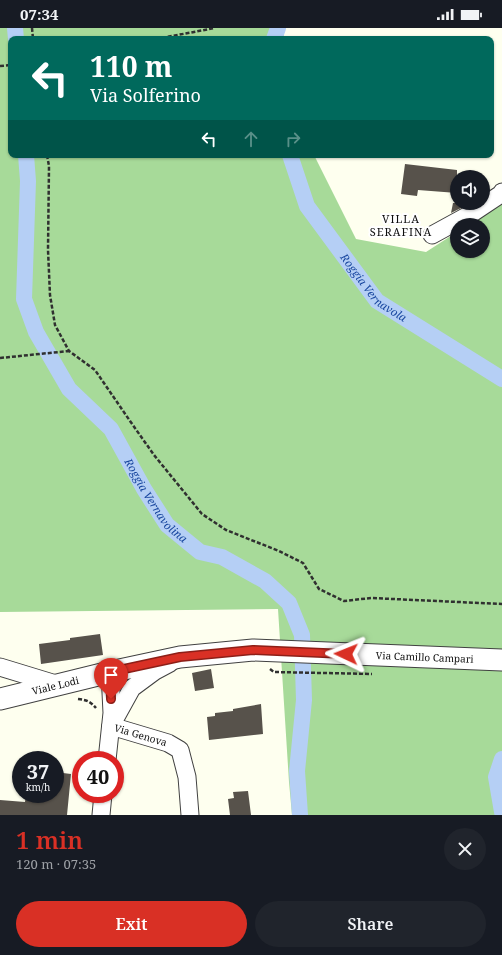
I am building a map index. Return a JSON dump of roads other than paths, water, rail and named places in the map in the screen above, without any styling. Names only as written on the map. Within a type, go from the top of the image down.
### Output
[{"type":"street","points":[[432,235],[474,212],[502,192]]},
{"type":"street","name":"Via Camillo Campari","points":[[110,672],[180,657],[253,650],[502,660]]},
{"type":"street","name":"Via Genova","points":[[180,657],[155,671],[132,688],[111,726],[168,743],[180,750],[187,777],[190,815]]},
{"type":"street","points":[[0,667],[59,685]]},
{"type":"street","points":[[108,751],[112,713],[110,672]]},
{"type":"street","name":"Viale Lodi","points":[[0,699],[110,672]]},
{"type":"street","points":[[101,815],[102,803]]},
{"type":"waterway","name":"Roggia Vernavolina","points":[[15,28],[16,36]]},
{"type":"waterway","name":"Roggia Vernavola","points":[[275,36],[278,28]]},
{"type":"waterway","name":"Roggia Vernavolina","points":[[26,158],[28,181],[24,299],[36,332],[69,389],[111,429],[144,489],[167,525],[200,552],[222,557],[265,581],[289,603],[302,635],[304,700],[297,771],[300,815]]},
{"type":"waterway","name":"Roggia Vernavola","points":[[291,158],[307,206],[377,301],[502,379]]},
{"type":"waterway","name":"Roggia Vernavola","points":[[502,759],[496,777],[502,812]]},
{"type":"district","name":"VILLA SERAFINA","points":[[401,225]]}]
